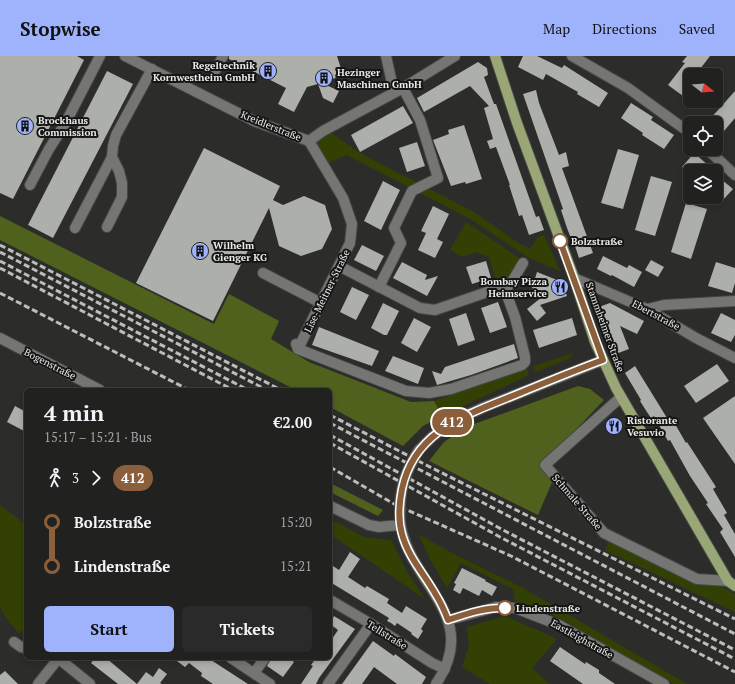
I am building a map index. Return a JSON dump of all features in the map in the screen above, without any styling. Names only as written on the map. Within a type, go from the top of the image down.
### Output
[{"type":"main road","name":"Stammheimer Straße","points":[[495,56],[517,124],[603,360],[621,397],[731,584]]},
{"type":"street","points":[[30,185],[49,149],[65,124],[100,56]]},
{"type":"street","name":"Kreidlerstraße","points":[[125,56],[254,121],[309,141],[323,131],[399,90],[455,56]]},
{"type":"street","points":[[215,71],[223,56]]},
{"type":"street","points":[[379,287],[401,243],[394,228],[412,191],[438,178],[420,120],[399,90],[386,56]]},
{"type":"street","points":[[572,56],[628,88],[683,128]]},
{"type":"street","points":[[75,228],[112,157],[116,135],[152,70]]},
{"type":"street","name":"Lise-Meitner-Straße","points":[[309,141],[343,198],[352,224],[350,243],[321,303],[297,347],[406,391],[429,393],[451,389],[522,365],[525,362],[515,317],[505,290]]},
{"type":"street","points":[[715,156],[735,175]]},
{"type":"street","points":[[107,226],[122,197],[120,171],[112,157]]},
{"type":"street","points":[[339,266],[420,308],[435,310],[496,289],[505,290],[523,263]]},
{"type":"street","points":[[263,273],[321,303]]},
{"type":"street","name":"Ebertstraße","points":[[574,278],[647,309],[696,338],[735,358]]},
{"type":"street","points":[[647,309],[664,305],[735,301]]},
{"type":"street","name":"Bogenstraße","points":[[0,338],[96,388]]},
{"type":"street","points":[[436,684],[445,669],[451,645],[451,632],[448,620],[436,595],[406,545],[400,523],[399,501],[404,479],[410,464],[419,450],[432,436],[450,423],[603,360]]},
{"type":"street","name":"Schmale Straße","points":[[621,397],[545,465],[604,533],[697,579],[731,584]]},
{"type":"street","points":[[332,507],[369,525],[379,527],[400,523]]},
{"type":"street","name":"Tellstraße","points":[[332,601],[372,624],[432,663],[445,669]]},
{"type":"street","name":"Eastleighstraße","points":[[448,620],[496,607],[515,608],[559,625],[664,684]]},
{"type":"street","points":[[328,684],[372,624]]},
{"type":"street","points":[[14,642],[24,648]]},
{"type":"street","points":[[38,684],[56,660]]},
{"type":"street","points":[[60,660],[90,684]]},
{"type":"street","points":[[234,660],[270,684]]},
{"type":"street","points":[[254,673],[264,660]]},
{"type":"green space","points":[[331,133],[360,153],[474,212],[520,244],[530,249],[538,237],[544,235],[560,271],[529,258],[470,219],[347,155],[327,163],[316,143]]},
{"type":"green space","points":[[0,216],[214,324],[229,294],[279,321],[271,339],[309,362],[411,402],[434,401],[442,416],[423,426],[403,446],[332,408],[332,388],[292,388],[0,240]]},
{"type":"green space","points":[[466,222],[522,260],[510,280],[497,284],[489,257],[476,252],[463,257],[450,250]]},
{"type":"green space","points":[[574,353],[570,358],[535,372],[533,366]]},
{"type":"green space","points":[[527,368],[529,375],[442,416],[434,401]]},
{"type":"green space","points":[[578,386],[590,389],[604,400],[544,463],[553,480],[538,515],[429,461],[444,442],[466,427]]},
{"type":"green space","points":[[332,484],[383,510],[378,516],[332,493]]},
{"type":"green space","points":[[0,505],[24,523],[24,628],[19,634],[2,612],[0,605]]},
{"type":"green space","points":[[332,520],[364,537],[391,540],[406,570],[425,599],[332,535]]},
{"type":"green space","points":[[418,534],[450,552],[523,588],[687,684],[673,684],[567,622],[539,608],[515,601],[513,589],[461,563],[447,588],[430,559]]},
{"type":"green space","points":[[610,539],[696,581],[724,588],[735,594],[735,612],[605,550]]},
{"type":"green space","points":[[505,616],[557,639],[532,668],[549,684],[490,684],[462,667],[469,645],[467,627]]},
{"type":"building","name":"Brockhaus Commission","points":[[0,56],[77,56],[84,60],[13,199],[0,193]]},
{"type":"building","points":[[229,56],[337,56],[343,75],[322,83],[339,91],[333,103],[323,98],[318,84],[307,87],[294,112],[278,104],[286,88],[229,59]]},
{"type":"building","points":[[523,56],[537,56],[562,68],[564,65],[608,93],[599,107],[577,94],[578,92],[546,74],[543,80],[518,67]]},
{"type":"building","points":[[687,56],[710,56],[701,68],[683,68],[683,96],[668,85],[685,63],[682,62]]},
{"type":"building","points":[[478,62],[487,68],[488,75],[484,77],[494,104],[496,104],[536,217],[539,216],[544,230],[529,235],[522,215],[519,216],[510,185],[496,147],[490,149],[487,141],[493,139],[484,108],[489,106],[470,86],[424,112],[417,98]]},
{"type":"building","points":[[107,71],[133,84],[53,238],[28,225]]},
{"type":"building","points":[[536,90],[539,103],[559,155],[566,152],[569,166],[562,168],[593,253],[579,258],[567,228],[561,210],[563,209],[523,94]]},
{"type":"building","points":[[735,91],[735,118],[724,131],[723,116],[713,116],[720,108],[723,108],[723,104]]},
{"type":"building","points":[[631,103],[653,117],[651,120],[674,135],[664,149],[642,135],[643,133],[621,118]]},
{"type":"building","points":[[403,106],[413,123],[360,152],[351,135]]},
{"type":"building","points":[[464,125],[482,179],[466,184],[465,182],[451,186],[433,140],[449,134],[448,130]]},
{"type":"building","points":[[417,142],[425,166],[407,172],[399,148]]},
{"type":"building","name":"Wilhelm Gienger KG","points":[[204,148],[280,186],[273,200],[283,205],[304,196],[325,205],[332,229],[322,249],[301,256],[279,246],[269,208],[213,321],[136,283]]},
{"type":"building","points":[[618,149],[639,155],[623,209],[601,203]]},
{"type":"building","points":[[691,156],[698,156],[707,164],[685,164]]},
{"type":"building","points":[[651,176],[672,182],[655,236],[635,230]]},
{"type":"building","points":[[383,181],[400,190],[381,230],[364,221]]},
{"type":"building","points":[[723,181],[733,189],[723,200]]},
{"type":"building","points":[[686,204],[707,209],[691,259],[671,252]]},
{"type":"building","points":[[433,206],[449,214],[437,239],[443,242],[435,258],[418,250],[426,233],[421,231]]},
{"type":"building","points":[[362,245],[384,256],[376,271],[354,260]]},
{"type":"building","points":[[603,256],[627,268],[629,265],[642,272],[634,287],[597,269]]},
{"type":"building","points":[[651,260],[664,267],[658,277],[645,270]]},
{"type":"building","points":[[486,261],[491,278],[472,284],[466,267]]},
{"type":"building","points":[[402,262],[427,275],[425,280],[438,276],[427,296],[393,278]]},
{"type":"building","points":[[716,262],[735,268],[735,283],[732,293],[708,286]]},
{"type":"building","points":[[537,272],[562,282],[567,296],[540,305],[546,313],[537,321],[527,309],[547,293],[532,288]]},
{"type":"building","points":[[352,287],[369,295],[356,320],[340,312]]},
{"type":"building","points":[[498,302],[507,327],[490,333],[481,308]]},
{"type":"building","points":[[383,303],[399,311],[387,335],[384,335],[371,328]]},
{"type":"building","points":[[610,303],[644,321],[637,334],[620,326],[629,349],[613,355],[596,308]]},
{"type":"building","points":[[466,313],[475,340],[458,346],[449,319]]},
{"type":"building","points":[[721,313],[735,320],[735,335],[731,342],[711,333]]},
{"type":"building","points":[[414,318],[431,327],[417,352],[401,343]]},
{"type":"building","points":[[572,318],[577,335],[539,348],[533,330]]},
{"type":"building","points":[[319,327],[379,351],[372,366],[312,345]]},
{"type":"building","points":[[514,344],[518,358],[471,375],[437,385],[432,371],[441,374],[445,367]]},
{"type":"building","points":[[393,356],[424,368],[418,384],[385,371]]},
{"type":"building","points":[[717,364],[729,381],[696,403],[684,386]]},
{"type":"building","points":[[635,366],[667,418],[671,417],[686,443],[687,442],[716,487],[713,489],[727,513],[724,515],[735,534],[735,557],[720,532],[723,529],[706,504],[708,503],[690,476],[670,440],[668,441],[654,416],[651,418],[645,409],[625,373]]},
{"type":"building","points":[[735,396],[735,464],[703,418]]},
{"type":"building","points":[[15,406],[24,411],[24,431],[7,422]]},
{"type":"building","points":[[350,552],[360,559],[348,577],[365,588],[367,586],[389,599],[387,603],[402,613],[406,606],[427,619],[421,629],[423,631],[418,639],[397,623],[395,626],[387,621],[389,618],[332,583],[332,565],[339,570]]},
{"type":"building","points":[[462,568],[497,587],[492,596],[482,590],[479,596],[463,588],[460,594],[453,590],[456,584],[454,583]]},
{"type":"building","points":[[334,616],[355,629],[316,684],[301,684],[313,666],[311,665],[315,660],[332,660],[332,639],[338,630],[332,626]]},
{"type":"building","points":[[373,641],[394,656],[395,654],[426,677],[422,684],[397,684],[374,667],[362,684],[342,684]]},
{"type":"building","points":[[560,647],[585,664],[586,662],[599,670],[599,673],[615,684],[583,684],[550,661]]},
{"type":"building","points":[[93,660],[108,660],[137,684],[118,684],[91,663]]},
{"type":"building","points":[[176,660],[211,660],[248,684],[213,684],[201,676],[202,673],[189,663],[185,667]]},
{"type":"building","points":[[270,660],[291,660],[294,662],[283,677],[267,666]]},
{"type":"building","points":[[159,668],[167,674],[160,683],[162,684],[137,684],[146,672],[153,677]]},
{"type":"building","points":[[5,671],[18,684],[0,684],[0,675]]},
{"type":"railway","points":[[0,245],[277,388]]},
{"type":"railway","points":[[0,252],[263,388]]},
{"type":"railway","points":[[0,261],[244,388]]},
{"type":"railway","points":[[0,268],[229,388]]},
{"type":"railway","points":[[0,293],[185,388]]},
{"type":"railway","points":[[332,416],[428,466],[735,619]]},
{"type":"railway","points":[[332,424],[735,634]]},
{"type":"railway","points":[[332,436],[503,530],[735,650]]},
{"type":"railway","points":[[332,444],[500,537],[735,659]]},
{"type":"railway","points":[[332,468],[396,505],[511,556],[735,672]]},
{"type":"bus line","name":"412","points":[[505,608],[496,607],[448,620],[436,595],[406,545],[400,525],[399,501],[404,479],[410,464],[419,450],[432,436],[450,423],[482,408],[603,360],[560,241]]},
{"type":"place","name":"Regeltechnik Kornwestheim GmbH","points":[[268,71]]},
{"type":"place","name":"Hezinger Maschinen GmbH","points":[[324,78]]},
{"type":"place","name":"Brockhaus Commission","points":[[25,126]]},
{"type":"place","name":"Bolzstraße","points":[[560,241]]},
{"type":"place","name":"Wilhelm Gienger KG","points":[[200,251]]},
{"type":"place","name":"Bombay Pizza Heimservice","points":[[560,287]]},
{"type":"place","name":"Ristorante Vesuvio","points":[[614,426]]},
{"type":"place","name":"Lindenstraße","points":[[505,608]]}]
